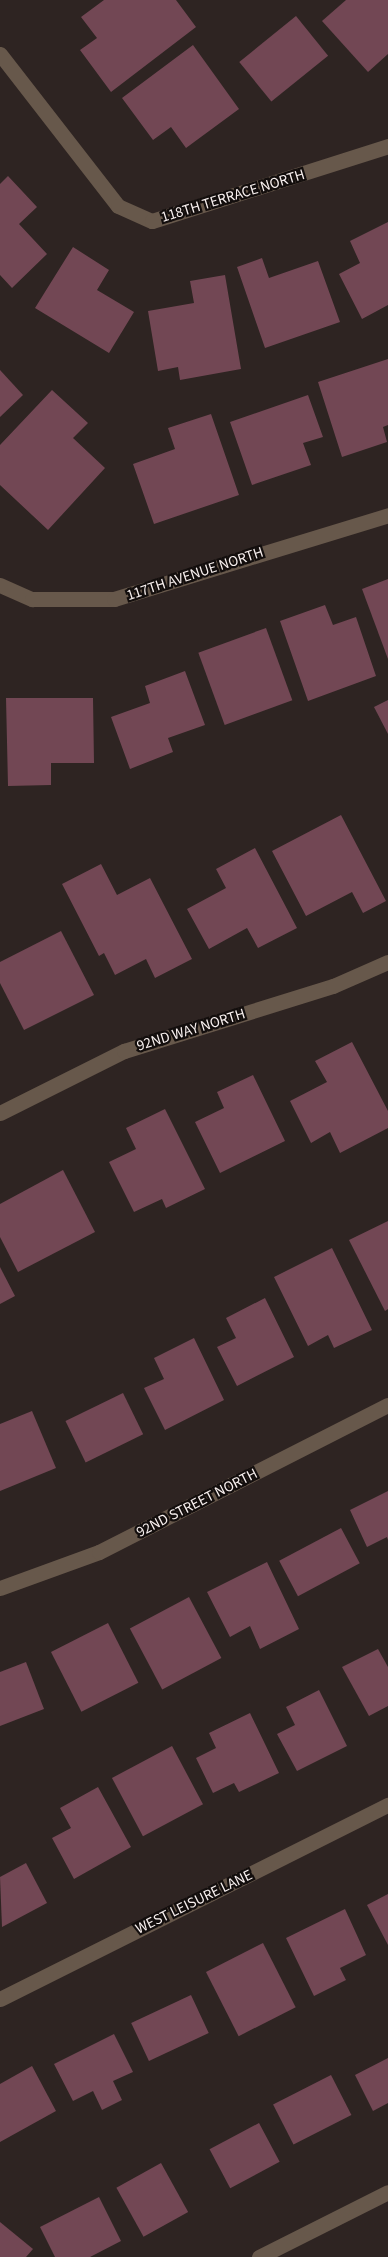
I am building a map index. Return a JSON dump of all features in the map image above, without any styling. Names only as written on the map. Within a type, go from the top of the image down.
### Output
[{"type":"street","name":"118TH TERRACE NORTH","points":[[0,54],[118,206],[152,221],[388,146]]},
{"type":"street","name":"117TH AVENUE NORTH","points":[[0,585],[32,599],[114,599],[388,515]]},
{"type":"street","name":"92ND WAY NORTH","points":[[0,1112],[124,1052],[333,986],[388,962]]},
{"type":"street","name":"92ND STREET NORTH","points":[[0,1588],[99,1552],[388,1405]]},
{"type":"street","name":"WEST LEISURE LANE","points":[[0,1999],[388,1806]]},
{"type":"street","points":[[259,2257],[388,2192]]},
{"type":"building","points":[[104,0],[176,0],[196,27],[111,92],[80,50],[97,38],[81,17]]},
{"type":"building","points":[[346,0],[388,0],[388,54],[368,72],[322,21]]},
{"type":"building","points":[[296,16],[328,56],[271,102],[239,62]]},
{"type":"building","points":[[193,45],[239,109],[186,148],[171,127],[153,140],[122,98]]},
{"type":"building","points":[[8,176],[37,207],[19,224],[47,254],[12,288],[0,275],[0,184]]},
{"type":"building","points":[[388,222],[388,305],[362,319],[339,274],[360,263],[350,241]]},
{"type":"building","points":[[73,247],[109,270],[97,290],[134,312],[109,353],[35,308]]},
{"type":"building","points":[[262,258],[269,278],[318,261],[340,322],[265,348],[237,267]]},
{"type":"building","points":[[225,275],[241,369],[180,380],[178,367],[158,371],[148,311],[194,303],[190,281]]},
{"type":"building","points":[[388,359],[388,425],[383,427],[387,442],[342,457],[318,382]]},
{"type":"building","points":[[0,370],[23,395],[0,417]]},
{"type":"building","points":[[52,390],[88,423],[73,438],[105,468],[48,530],[0,485],[0,445]]},
{"type":"building","points":[[308,395],[323,437],[303,443],[311,465],[252,485],[230,422]]},
{"type":"building","points":[[211,414],[239,495],[154,524],[133,464],[175,449],[168,428]]},
{"type":"building","points":[[388,579],[388,659],[362,589]]},
{"type":"building","points":[[325,605],[333,625],[356,617],[376,676],[308,701],[280,621]]},
{"type":"building","points":[[266,628],[292,700],[225,725],[198,653]]},
{"type":"building","points":[[185,671],[205,725],[168,738],[173,752],[130,769],[111,717],[150,703],[145,686]]},
{"type":"building","points":[[6,698],[93,698],[94,763],[51,763],[51,785],[8,786]]},
{"type":"building","points":[[388,700],[388,734],[374,707]]},
{"type":"building","points":[[341,815],[386,901],[363,913],[352,892],[306,916],[272,851]]},
{"type":"building","points":[[255,848],[297,928],[258,948],[247,928],[209,949],[187,909],[226,888],[216,869]]},
{"type":"building","points":[[101,864],[117,895],[150,878],[192,959],[155,978],[146,959],[115,975],[104,953],[99,956],[62,884]]},
{"type":"building","points":[[61,931],[94,995],[24,1030],[0,983],[0,962]]},
{"type":"building","points":[[352,1042],[388,1111],[388,1128],[340,1153],[330,1132],[311,1143],[290,1101],[327,1082],[315,1061]]},
{"type":"building","points":[[253,1075],[285,1141],[220,1173],[195,1122],[224,1108],[217,1092]]},
{"type":"building","points":[[165,1109],[205,1189],[166,1208],[162,1199],[134,1212],[109,1162],[136,1149],[126,1128]]},
{"type":"building","points":[[63,1170],[95,1232],[18,1272],[0,1237],[0,1204]]},
{"type":"building","points":[[388,1221],[388,1309],[385,1311],[349,1240]]},
{"type":"building","points":[[332,1248],[372,1330],[334,1348],[328,1335],[308,1346],[274,1277]]},
{"type":"building","points":[[0,1267],[15,1296],[0,1304]]},
{"type":"building","points":[[265,1298],[294,1357],[237,1386],[217,1347],[236,1338],[226,1318]]},
{"type":"building","points":[[194,1338],[224,1400],[165,1430],[144,1388],[164,1379],[154,1358]]},
{"type":"building","points":[[123,1393],[143,1434],[86,1462],[65,1421]]},
{"type":"building","points":[[32,1411],[56,1468],[0,1491],[0,1424]]},
{"type":"building","points":[[388,1491],[388,1540],[387,1537],[367,1547],[350,1510]]},
{"type":"building","points":[[341,1528],[360,1563],[298,1596],[279,1561]]},
{"type":"building","points":[[267,1562],[299,1629],[260,1649],[250,1626],[230,1637],[207,1592]]},
{"type":"building","points":[[189,1597],[221,1658],[162,1689],[130,1628]]},
{"type":"building","points":[[108,1623],[138,1683],[81,1712],[51,1652]]},
{"type":"building","points":[[378,1649],[388,1667],[388,1706],[369,1716],[342,1667]]},
{"type":"building","points":[[26,1662],[44,1709],[0,1726],[0,1672]]},
{"type":"building","points":[[319,1690],[347,1746],[297,1771],[277,1734],[295,1725],[286,1707]]},
{"type":"building","points":[[250,1713],[279,1773],[239,1792],[234,1783],[213,1793],[196,1758],[216,1748],[209,1733]]},
{"type":"building","points":[[172,1746],[203,1804],[143,1836],[112,1778]]},
{"type":"building","points":[[98,1787],[131,1847],[74,1879],[52,1838],[71,1828],[60,1808]]},
{"type":"building","points":[[26,1863],[47,1903],[2,1927],[0,1877]]},
{"type":"building","points":[[388,1894],[388,1945],[367,1905]]},
{"type":"building","points":[[345,1909],[366,1955],[340,1968],[346,1980],[314,1996],[286,1938]]},
{"type":"building","points":[[263,1943],[296,2007],[239,2036],[206,1972]]},
{"type":"building","points":[[191,1995],[209,2033],[149,2061],[131,2023]]},
{"type":"building","points":[[114,2034],[133,2072],[113,2081],[122,2100],[102,2110],[93,2091],[73,2101],[54,2064]]},
{"type":"building","points":[[388,2058],[388,2103],[373,2111],[355,2075]]},
{"type":"building","points":[[32,2066],[56,2111],[0,2142],[0,2084]]},
{"type":"building","points":[[331,2075],[351,2115],[294,2145],[273,2105]]},
{"type":"building","points":[[259,2123],[280,2162],[230,2188],[210,2149]]},
{"type":"building","points":[[161,2163],[188,2212],[144,2237],[116,2188]]},
{"type":"building","points":[[99,2197],[121,2241],[90,2257],[55,2257],[40,2227]]},
{"type":"building","points":[[0,2222],[33,2249],[26,2257],[0,2257]]}]
